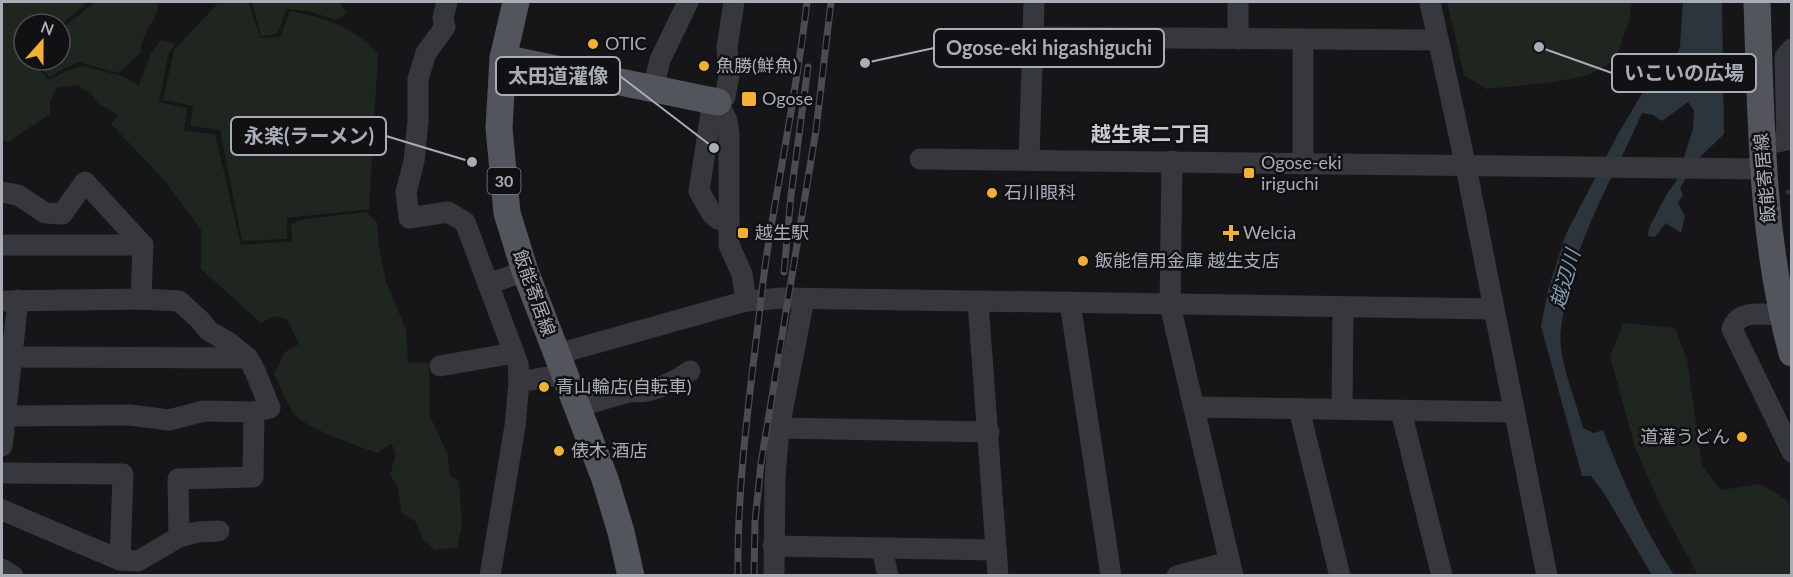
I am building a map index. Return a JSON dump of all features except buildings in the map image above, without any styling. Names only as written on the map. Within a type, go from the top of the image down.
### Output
[{"type":"main road","name":"飯能寄居線","points":[[516,2],[503,58],[499,128],[507,213],[525,271],[605,479],[631,576]]},
{"type":"main road","name":"飯能寄居線","points":[[1757,2],[1762,157],[1771,238],[1791,352]]},
{"type":"main road","points":[[503,58],[713,101]]},
{"type":"street","points":[[447,2],[443,18],[445,27],[426,53],[418,79],[418,121],[414,161],[406,192],[410,218],[448,212],[465,222],[518,363],[519,382],[515,426],[490,576]]},
{"type":"street","points":[[652,88],[660,60],[688,2]]},
{"type":"street","points":[[713,101],[725,97],[729,75],[727,47],[734,2]]},
{"type":"street","points":[[1029,160],[1034,2]]},
{"type":"street","points":[[1238,2],[1238,39]]},
{"type":"street","points":[[1430,2],[1466,167],[1547,576]]},
{"type":"street","points":[[1032,37],[1438,40]]},
{"type":"street","points":[[1303,39],[1303,164]]},
{"type":"street","points":[[920,159],[1722,170],[1762,157],[1787,140],[1785,57],[1791,49]]},
{"type":"street","points":[[713,101],[728,121],[729,244],[742,274],[746,301]]},
{"type":"street","points":[[713,101],[699,191],[712,214],[718,219],[729,222]]},
{"type":"street","points":[[1172,161],[1170,305],[1231,569],[1177,576]]},
{"type":"street","points":[[2,192],[18,195],[45,213],[62,214],[85,182],[142,245],[141,299]]},
{"type":"street","points":[[45,213],[45,246]]},
{"type":"street","points":[[2,245],[142,245]]},
{"type":"street","points":[[488,284],[525,271]]},
{"type":"street","points":[[519,382],[561,364],[746,301],[804,298],[1494,309]]},
{"type":"street","points":[[774,576],[775,478],[779,428],[804,298]]},
{"type":"street","points":[[2,446],[5,416],[13,357],[10,301],[141,299],[179,301],[209,331],[248,358],[270,408],[254,412],[204,411],[169,420],[129,415],[5,416]]},
{"type":"street","points":[[978,302],[998,576]]},
{"type":"street","points":[[1070,302],[1111,576]]},
{"type":"street","points":[[1342,408],[1343,308]]},
{"type":"street","points":[[1783,315],[1747,314],[1734,322],[1732,329],[1791,452]]},
{"type":"street","points":[[440,366],[514,353]]},
{"type":"street","points":[[13,357],[248,358]]},
{"type":"street","points":[[577,407],[632,391],[639,393],[679,380],[690,371]]},
{"type":"street","points":[[1194,407],[1514,412]]},
{"type":"street","points":[[1299,409],[1340,576]]},
{"type":"street","points":[[1401,411],[1442,576]]},
{"type":"street","points":[[178,537],[178,479],[253,477],[254,412]]},
{"type":"street","points":[[779,428],[988,432]]},
{"type":"street","points":[[2,473],[123,474],[120,560]]},
{"type":"street","points":[[2,510],[120,560],[138,561],[178,537],[198,532],[219,531]]},
{"type":"street","points":[[773,546],[996,550]]},
{"type":"street","points":[[882,549],[888,576]]},
{"type":"street","points":[[2,569],[13,576]]},
{"type":"shaded area","points":[[2,2],[84,2],[84,6],[72,16],[72,12],[12,12],[12,72],[41,72],[49,80],[82,66],[123,76],[139,86],[151,53],[161,40],[176,44],[169,52],[159,102],[187,108],[184,131],[215,134],[241,245],[292,241],[291,225],[299,220],[366,212],[377,222],[386,282],[406,330],[408,362],[429,363],[430,416],[447,453],[450,475],[459,481],[462,526],[457,547],[435,550],[424,540],[415,521],[401,512],[398,487],[390,475],[396,453],[391,443],[378,453],[323,432],[302,421],[293,413],[274,374],[285,352],[299,344],[287,319],[275,316],[261,323],[201,269],[201,229],[164,180],[111,124],[118,115],[76,85],[57,88],[50,101],[50,114],[8,142],[2,140]]},
{"type":"shaded area","points":[[95,2],[158,2],[155,15],[144,37],[141,52],[119,73],[78,62],[72,65],[72,20]]},
{"type":"shaded area","points":[[219,2],[249,3],[260,38],[280,37],[290,11],[327,20],[350,31],[378,55],[369,209],[287,218],[287,239],[242,241],[220,130],[190,126],[193,106],[163,100],[174,50]]},
{"type":"shaded area","points":[[252,2],[339,2],[347,13],[336,20],[308,11],[286,9],[278,33],[261,37]]},
{"type":"shaded area","points":[[1447,2],[1632,2],[1629,21],[1619,50],[1607,65],[1589,75],[1554,82],[1486,89],[1464,75]]},
{"type":"shaded area","points":[[45,72],[59,72],[49,77]]},
{"type":"shaded area","points":[[1623,323],[1675,328],[1687,359],[1702,466],[1721,490],[1760,484],[1787,500],[1791,509],[1791,575],[1698,575],[1663,511],[1635,447],[1610,357]]},
{"type":"water","name":"越辺川","points":[[1683,2],[1722,2],[1724,134],[1697,160],[1680,188],[1683,195],[1678,203],[1685,216],[1681,233],[1666,223],[1655,237],[1648,236],[1649,228],[1668,192],[1676,182],[1693,129],[1694,110],[1688,102],[1662,121],[1653,115],[1642,113],[1580,250],[1566,299],[1561,336],[1565,368],[1583,428],[1594,433],[1603,430],[1635,505],[1674,575],[1652,575],[1604,493],[1591,476],[1582,476],[1541,326],[1548,290],[1566,234],[1618,134],[1643,92],[1672,69],[1680,46]]},
{"type":"waterway","points":[[1788,192],[1792,194]]},
{"type":"railway","points":[[738,576],[745,433],[755,349],[767,254],[807,2]]},
{"type":"railway","points":[[754,576],[755,522],[761,463],[816,130],[831,2]]},
{"type":"railway","points":[[784,272],[791,195],[808,67]]},
{"type":"place","name":"OTIC","points":[[593,44]]},
{"type":"place","name":"いこいの広場","points":[[1539,47]]},
{"type":"place","name":"Ogose-eki higashiguchi","points":[[865,63]]},
{"type":"place","name":"魚勝(鮮魚)","points":[[704,66]]},
{"type":"place","name":"Ogose","points":[[749,99]]},
{"type":"place","name":"太田道灌像","points":[[714,148]]},
{"type":"place","name":"永楽(ラーメン)","points":[[472,162]]},
{"type":"place","name":"Ogose-eki iriguchi","points":[[1249,173]]},
{"type":"place","name":"石川眼科","points":[[992,193]]},
{"type":"place","name":"越生駅","points":[[743,233]]},
{"type":"place","name":"Welcia","points":[[1231,233]]},
{"type":"place","name":"飯能信用金庫 越生支店","points":[[1083,261]]},
{"type":"place","name":"青山輪店(自転車)","points":[[544,387]]},
{"type":"place","name":"道灌うどん","points":[[1742,437]]},
{"type":"place","name":"俵木 酒店","points":[[559,451]]},
{"type":"district","name":"越生東二丁目","points":[[1151,134]]}]
